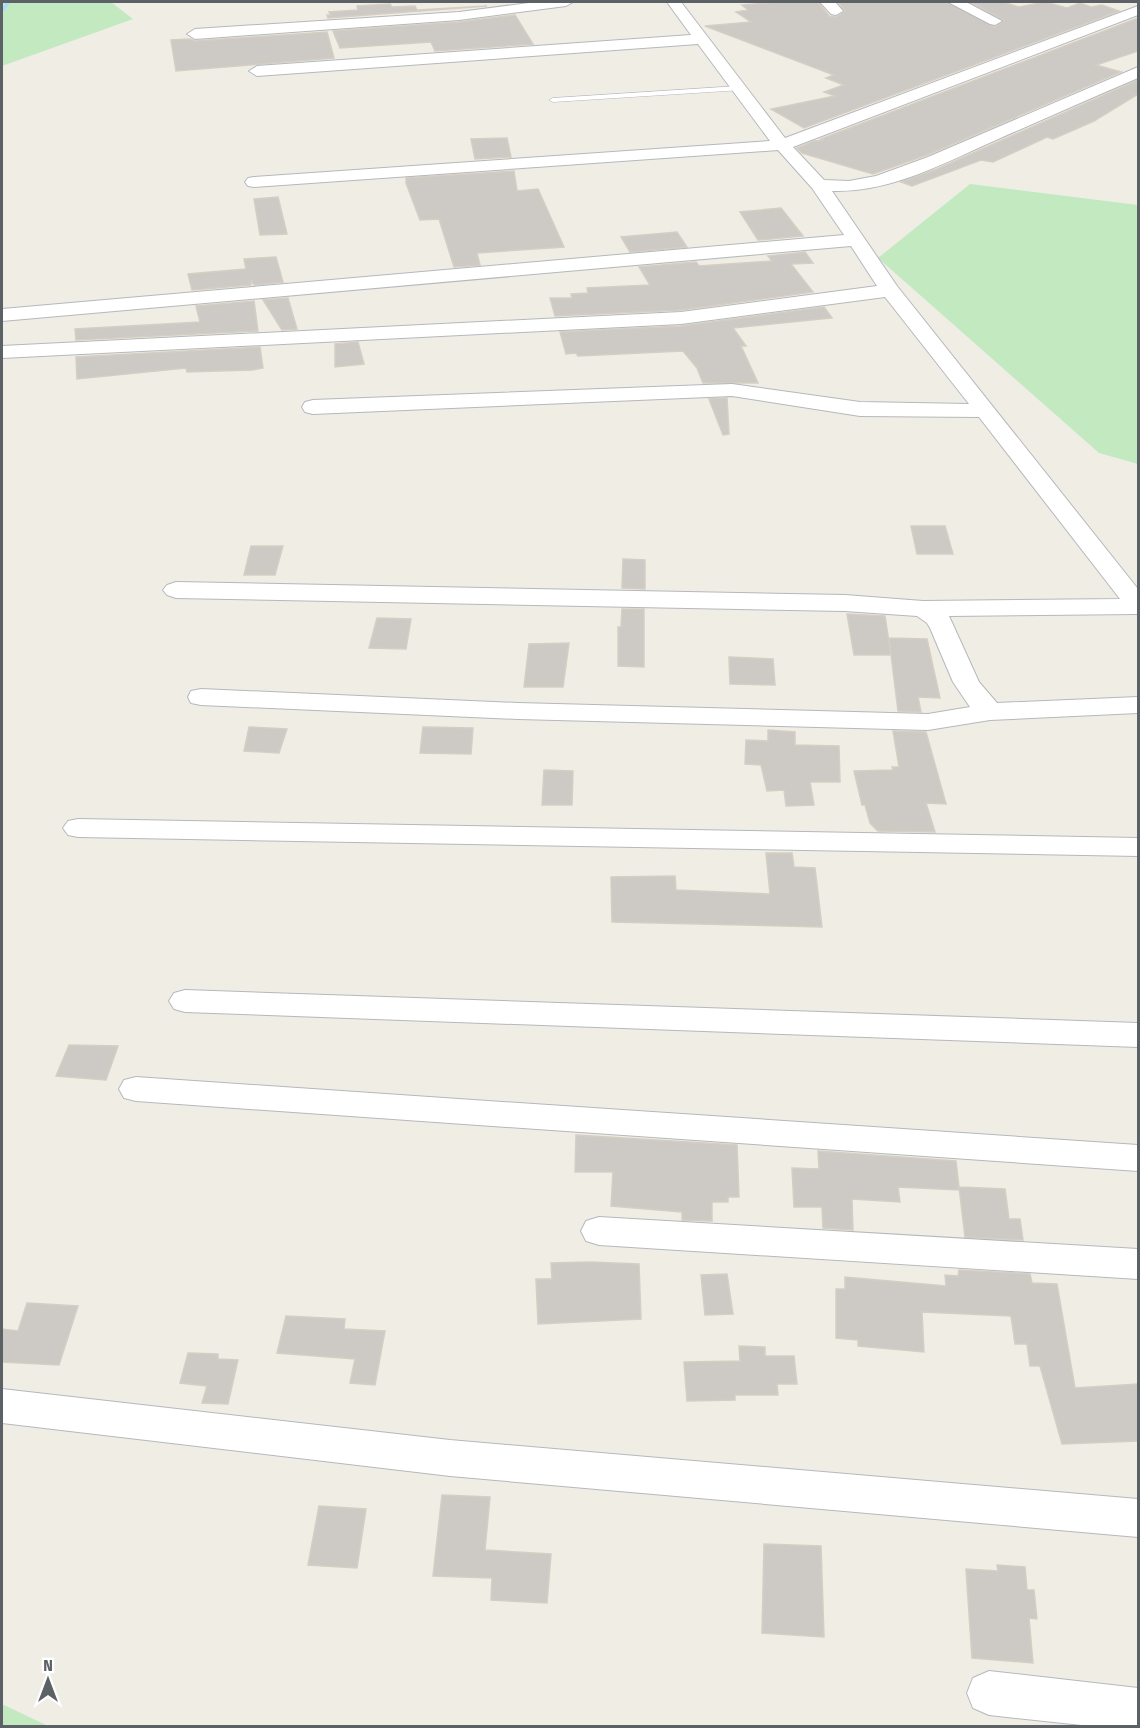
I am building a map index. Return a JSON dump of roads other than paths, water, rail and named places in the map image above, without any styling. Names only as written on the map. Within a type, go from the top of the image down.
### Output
[{"type":"street","points":[[195,33],[459,16],[566,2]]},
{"type":"street","points":[[674,2],[782,145],[819,185],[854,240],[890,290],[1138,606]]},
{"type":"street","points":[[955,2],[995,21]]},
{"type":"street","points":[[254,182],[782,145],[1138,10]]},
{"type":"street","points":[[256,71],[701,39]]},
{"type":"street","points":[[819,185],[849,186],[880,181],[934,161],[1138,72]]},
{"type":"street","points":[[2,315],[854,240]]},
{"type":"street","points":[[2,352],[681,318],[890,290]]},
{"type":"street","points":[[313,407],[732,390],[860,409],[985,411]]},
{"type":"street","points":[[176,590],[845,603],[923,609],[1138,606]]},
{"type":"street","points":[[923,609],[937,618],[966,682],[976,698],[990,711]]},
{"type":"street","points":[[201,697],[518,711],[928,722],[990,711],[1138,705]]},
{"type":"street","points":[[78,828],[1138,847]]},
{"type":"street","points":[[185,1001],[1138,1035]]},
{"type":"street","points":[[136,1089],[1138,1158]]},
{"type":"street","points":[[598,1231],[1138,1264]]},
{"type":"street","points":[[2,1406],[450,1458],[1138,1518]]},
{"type":"street","points":[[988,1692],[1138,1710]]},
{"type":"lane","points":[[553,100],[739,88]]},
{"type":"waterway","points":[[2,10],[9,2]]}]
